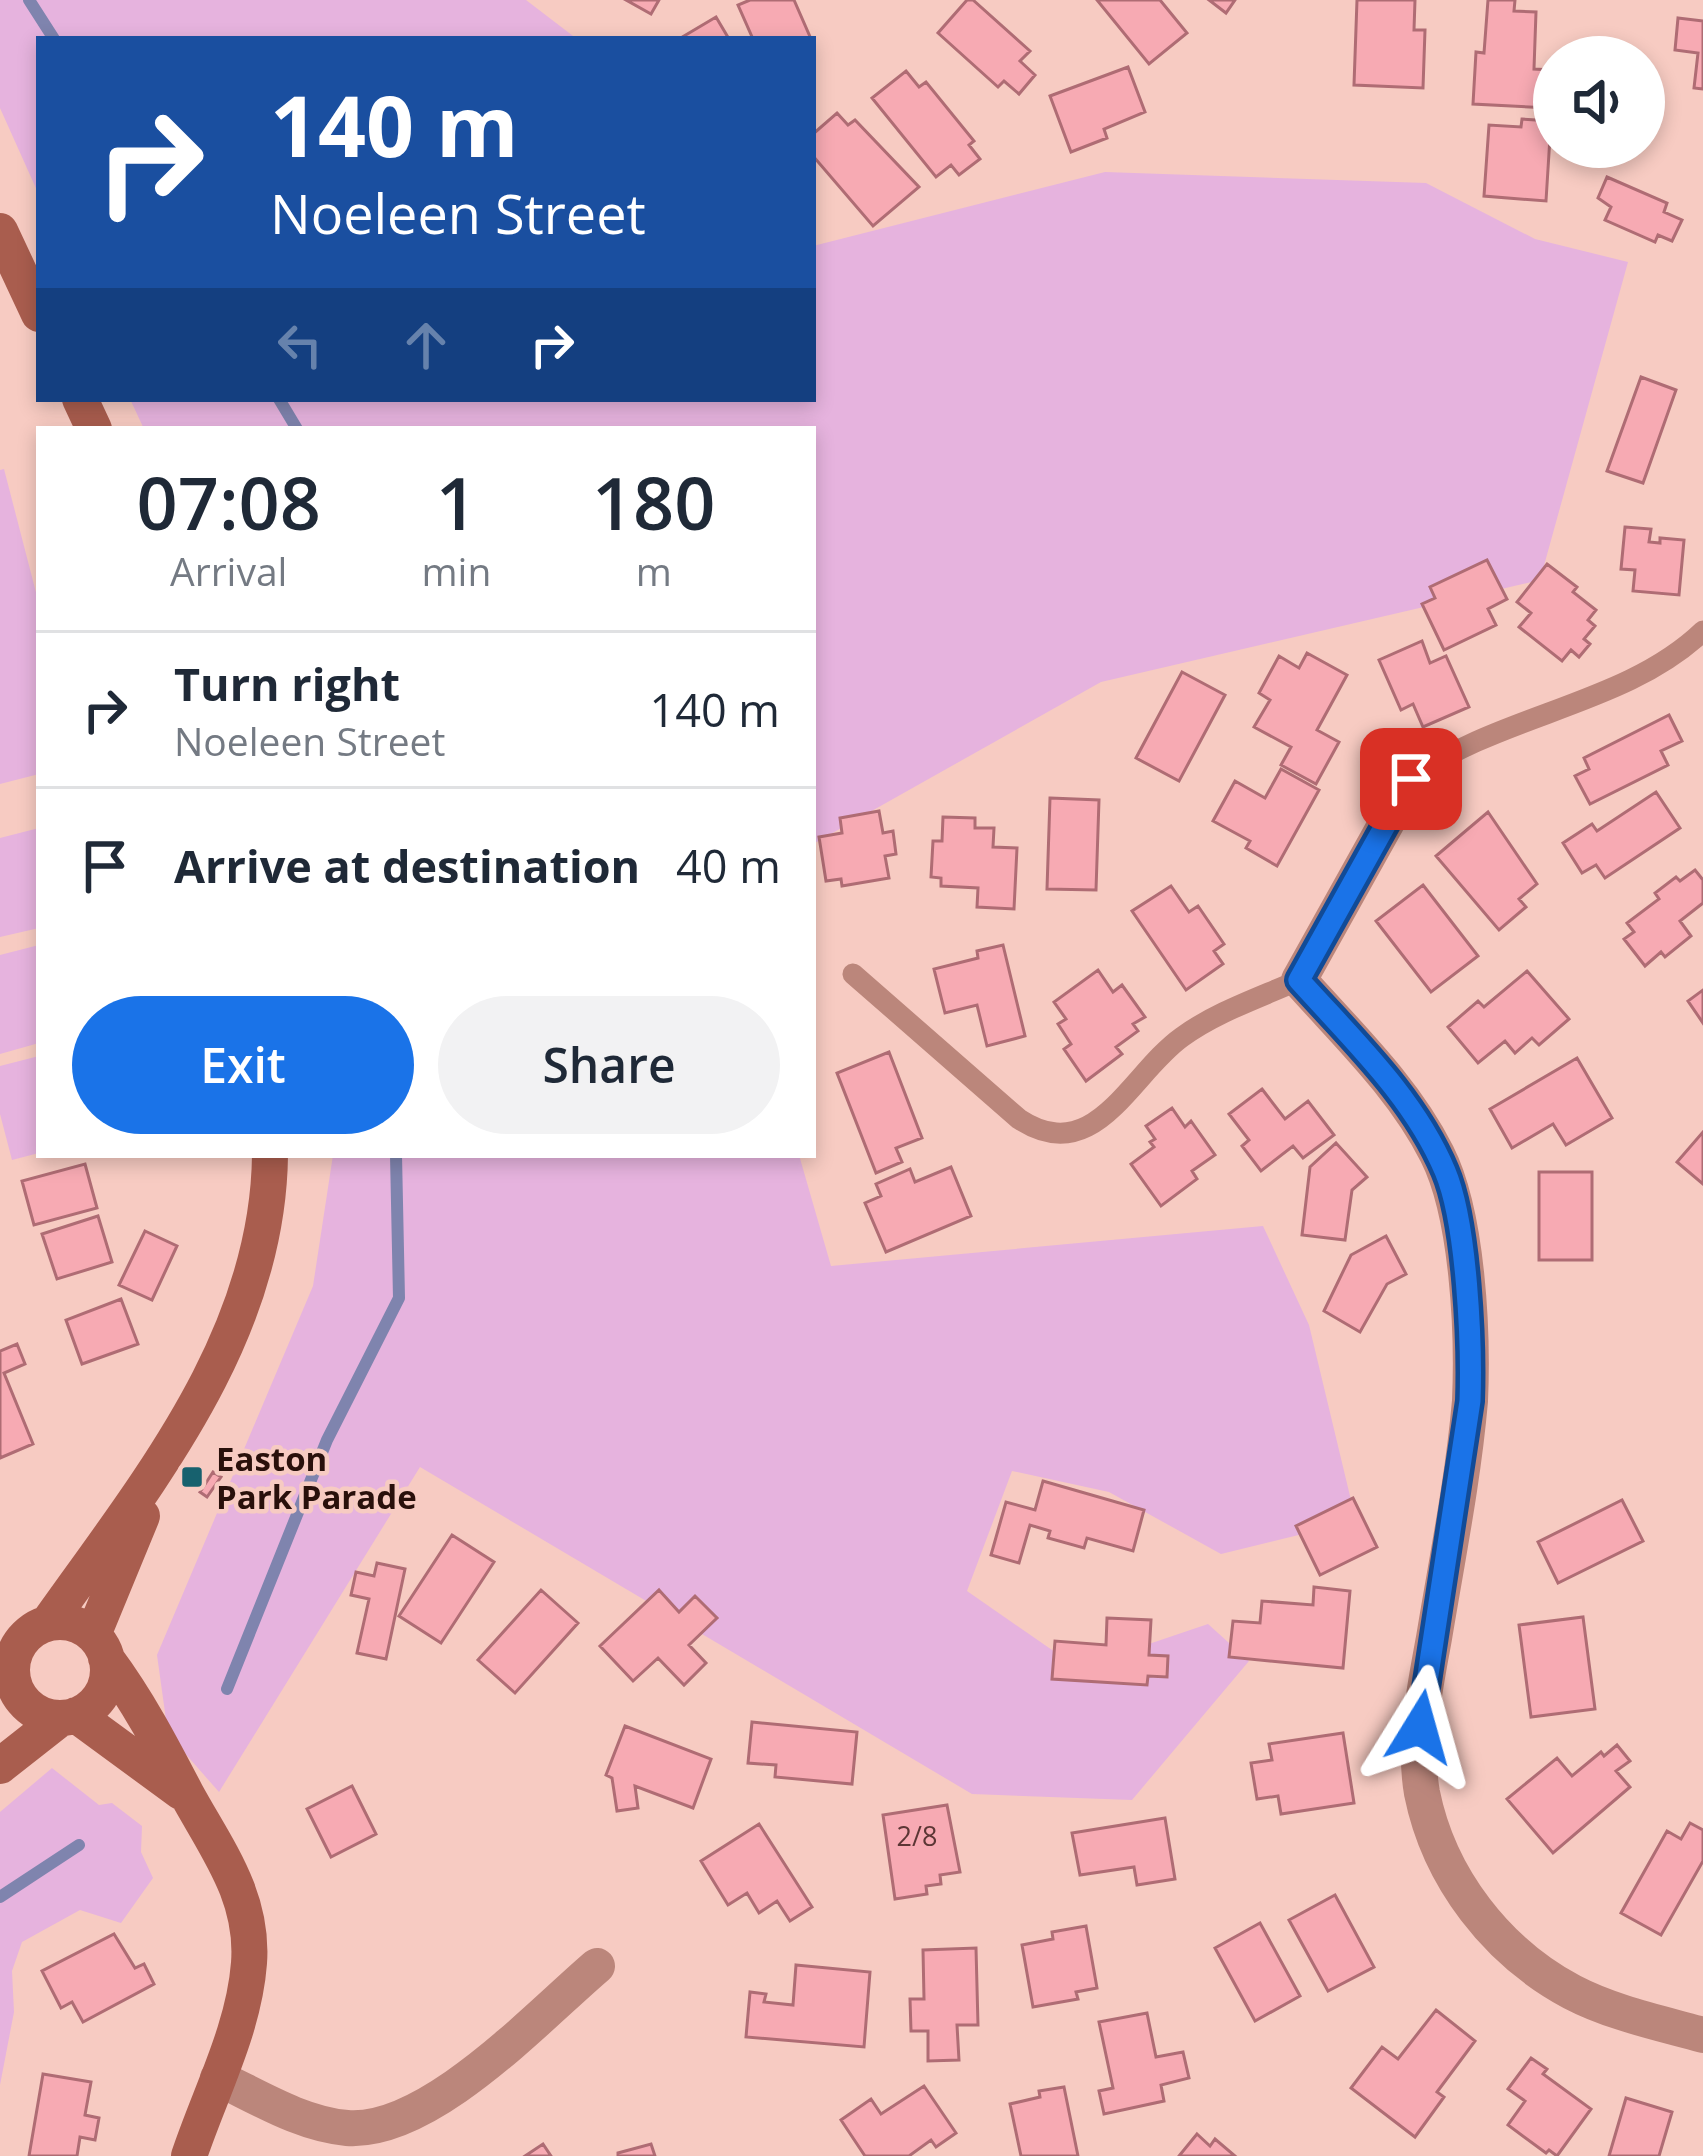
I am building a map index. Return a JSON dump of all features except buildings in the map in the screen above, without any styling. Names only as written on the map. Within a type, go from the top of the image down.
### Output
[{"type":"main road","points":[[0,231],[36,308]]},
{"type":"main road","points":[[48,1623],[166,1457],[205,1393],[248,1288],[271,1158]]},
{"type":"main road","points":[[0,1766],[98,1698],[105,1686],[100,1646],[166,1457]]},
{"type":"main road","points":[[189,1798],[68,1716],[33,1710],[23,1701],[6,1684],[24,1636],[48,1623],[64,1621],[100,1646],[145,1712],[231,1869],[246,1915],[250,1942],[244,1996],[189,2156]]},
{"type":"street","points":[[1411,779],[1299,980],[1398,1091],[1448,1177],[1456,1211],[1472,1359],[1470,1401],[1420,1744],[1422,1792],[1438,1842],[1468,1902],[1511,1952],[1538,1972],[1612,2008],[1703,2035]]},
{"type":"street","points":[[218,2078],[320,2123],[366,2128],[390,2123],[438,2102],[597,1966]]},
{"type":"lane","points":[[1411,779],[1434,761],[1645,672],[1703,632]]},
{"type":"lane","points":[[853,974],[1019,1120],[1062,1135],[1094,1125],[1187,1033],[1299,980]]},
{"type":"shaded area","points":[[0,0],[526,0],[573,36],[36,36],[36,188],[0,108]]},
{"type":"shaded area","points":[[1105,172],[1426,183],[1535,239],[1628,262],[1540,580],[1101,682],[816,842],[816,426],[143,426],[131,402],[816,402],[816,245]]},
{"type":"shaded area","points":[[4,469],[36,592],[36,775],[0,784],[0,470]]},
{"type":"shaded area","points":[[36,829],[36,929],[0,937],[0,838]]},
{"type":"shaded area","points":[[36,946],[36,1044],[0,1054],[0,955]]},
{"type":"shaded area","points":[[36,1057],[36,1154],[12,1160],[0,1114],[0,1066]]},
{"type":"shaded area","points":[[333,1158],[800,1158],[831,1266],[1263,1226],[1309,1325],[1356,1521],[1221,1554],[1109,1492],[1012,1471],[967,1591],[1078,1668],[1208,1624],[1249,1661],[1132,1800],[972,1794],[420,1467],[219,1792],[168,1734],[157,1655],[313,1286]]},
{"type":"shaded area","points":[[52,1768],[99,1805],[112,1803],[142,1826],[141,1852],[153,1878],[121,1923],[80,1910],[22,1942],[12,1971],[14,2012],[0,2085],[0,1812]]},
{"type":"waterway","points":[[29,0],[52,36]]},
{"type":"waterway","points":[[281,402],[295,426]]},
{"type":"waterway","points":[[227,1689],[327,1440],[399,1298],[396,1158]]},
{"type":"waterway","points":[[0,1897],[79,1845]]},
{"type":"place","name":"Easton Park Parade","points":[[192,1477]]},
{"type":"route","points":[[1411,779],[1299,980],[1398,1091],[1436,1151],[1456,1211],[1472,1359],[1470,1401],[1420,1727]]}]
